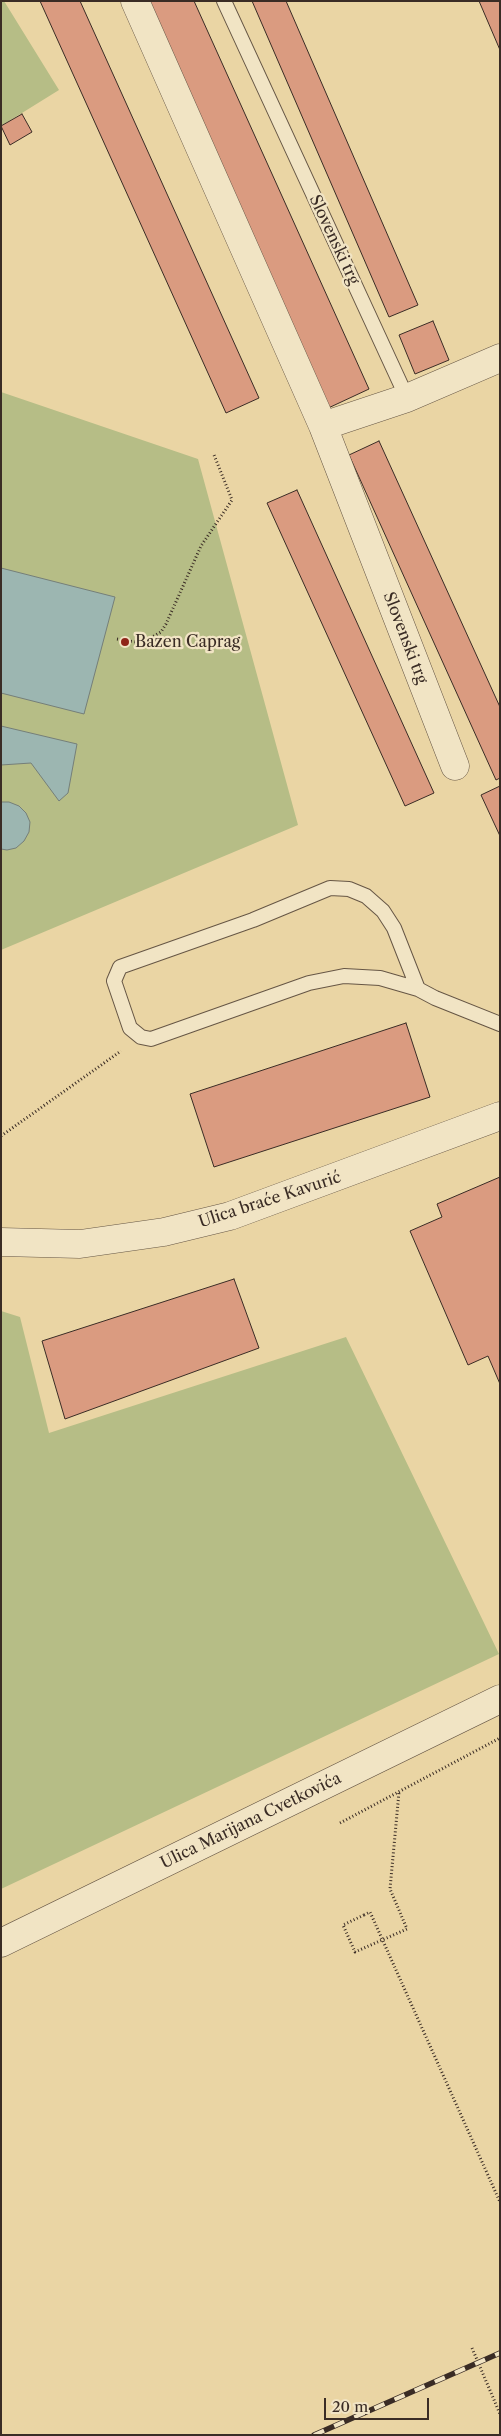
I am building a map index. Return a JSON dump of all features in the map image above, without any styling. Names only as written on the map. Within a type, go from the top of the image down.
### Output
[{"type":"street","name":"Slovenski trg","points":[[135,1],[323,426],[455,766]]},
{"type":"street","points":[[323,426],[407,398],[500,358]]},
{"type":"street","name":"Ulica braće Kavurić","points":[[1,1242],[80,1244],[164,1232],[221,1219],[500,1116]]},
{"type":"street","name":"Ulica Marijana Cvetkovića","points":[[1,1943],[500,1699]]},
{"type":"lane","name":"Slovenski trg","points":[[224,1],[407,398]]},
{"type":"lane","points":[[418,989],[394,928],[383,911],[366,896],[349,889],[330,888],[253,920],[120,967],[114,981],[130,1028],[136,1034],[145,1038],[156,1038],[326,978],[362,976],[380,978],[418,989],[434,998],[500,1024]]},
{"type":"path","points":[[117,640],[142,643],[161,632],[201,546],[232,500],[214,455]]},
{"type":"path","points":[[1,1136],[120,1052],[136,1034]]},
{"type":"path","points":[[340,1823],[500,1738]]},
{"type":"path","points":[[399,1792],[390,1889],[407,1929],[389,1937],[380,1941],[362,1949],[355,1952],[343,1925],[370,1912],[374,1921],[382,1939],[386,1948],[390,1957],[500,2202]]},
{"type":"path","points":[[472,2348],[500,2414]]},
{"type":"green space","points":[[1,1],[4,1],[59,90],[1,126]]},
{"type":"green space","name":"Bazen Caprag","points":[[1,392],[198,459],[298,825],[1,950]]},
{"type":"green space","points":[[1,1311],[20,1317],[49,1433],[346,1337],[499,1654],[1,1889]]},
{"type":"water","points":[[1,568],[115,597],[84,714],[1,693]]},
{"type":"water","points":[[1,726],[77,744],[68,793],[59,801],[31,763],[1,765]]},
{"type":"water","points":[[1,802],[9,802],[19,806],[26,813],[30,822],[29,832],[24,841],[16,848],[1,849]]},
{"type":"building","points":[[40,1],[80,1],[259,398],[226,413]]},
{"type":"building","points":[[139,1],[194,1],[369,389],[324,410]]},
{"type":"building","points":[[252,1],[286,1],[418,305],[389,317]]},
{"type":"building","points":[[479,1],[500,1],[500,50]]},
{"type":"building","points":[[22,114],[32,132],[10,145],[1,126]]},
{"type":"building","points":[[433,321],[449,360],[415,374],[399,335]]},
{"type":"building","points":[[379,441],[500,707],[500,778],[496,780],[349,455]]},
{"type":"building","points":[[297,490],[434,793],[405,806],[267,503]]},
{"type":"building","points":[[500,786],[500,836],[481,795]]},
{"type":"building","points":[[406,1023],[430,1097],[214,1167],[190,1094]]},
{"type":"building","points":[[500,1177],[500,1384],[488,1356],[468,1365],[410,1231],[442,1217],[437,1204]]},
{"type":"building","points":[[234,1279],[259,1348],[65,1419],[42,1341]]},
{"type":"railway","points":[[314,2435],[500,2353]]},
{"type":"place","name":"Bazen Caprag","points":[[125,642]]}]
